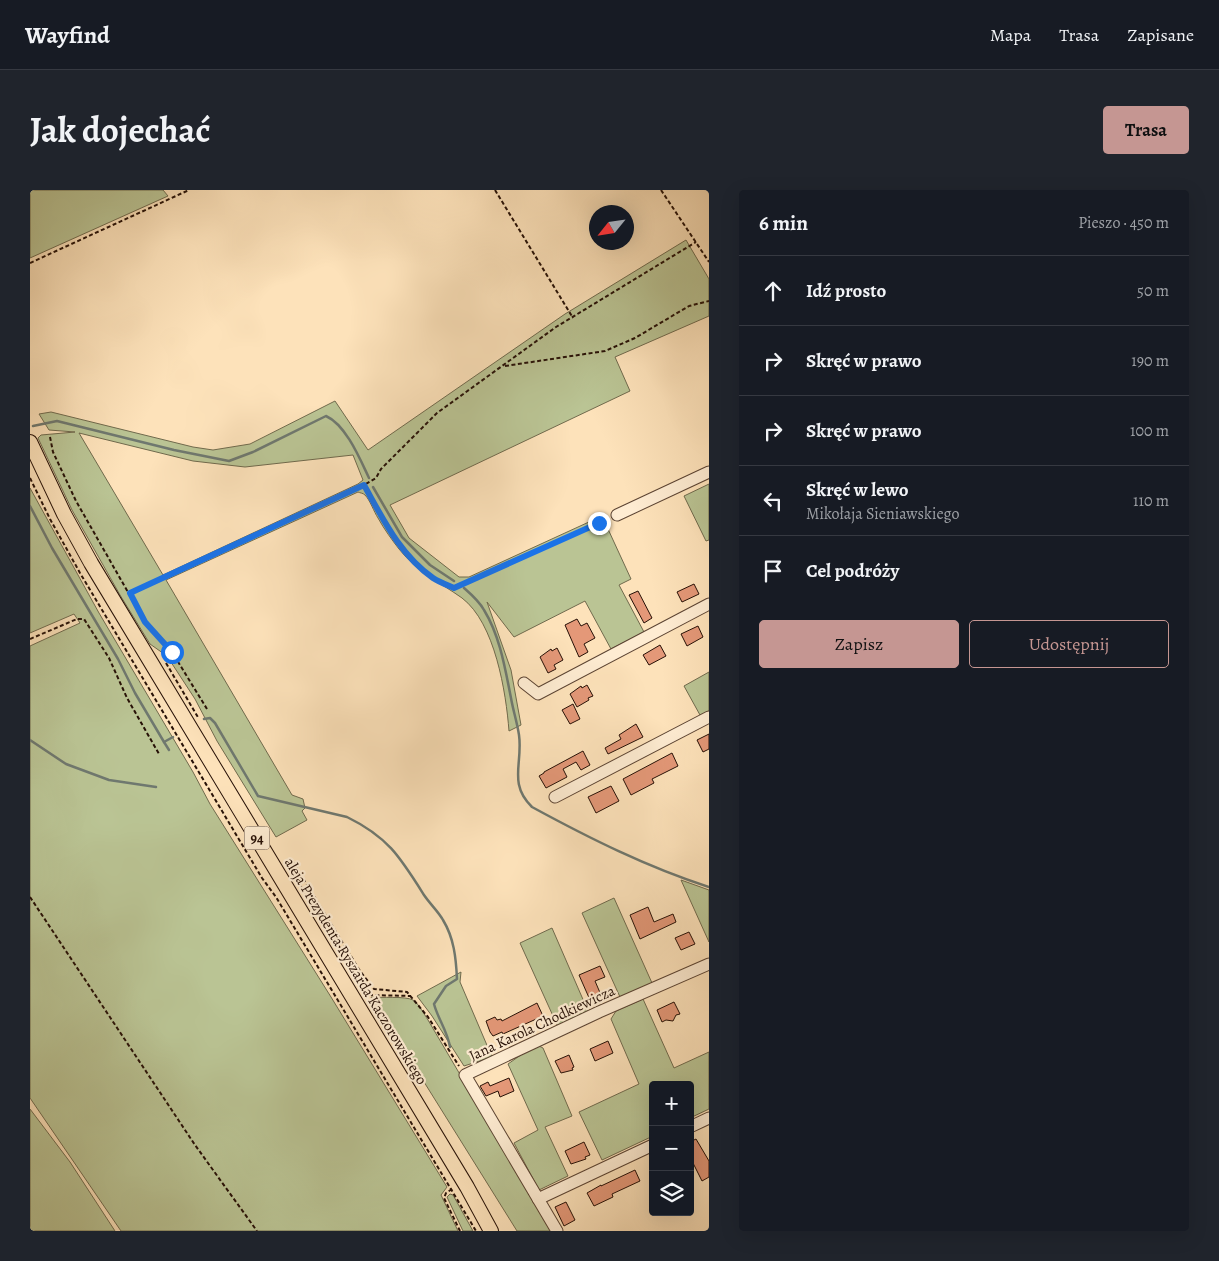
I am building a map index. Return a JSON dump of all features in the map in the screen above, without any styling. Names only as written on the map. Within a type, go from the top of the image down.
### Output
[{"type":"main road","name":"aleja Prezydenta Ryszarda Kaczorowskiego","points":[[30,442],[64,514],[91,563],[467,1187],[491,1231]]},
{"type":"street","points":[[617,515],[709,472]]},
{"type":"street","points":[[524,683],[538,694],[709,604]]},
{"type":"street","points":[[555,798],[709,718]]},
{"type":"street","name":"Jana Karola Chodkiewicza","points":[[557,1231],[465,1075],[709,964]]},
{"type":"street","points":[[692,1126],[709,1118]]},
{"type":"street","points":[[538,1199],[649,1147]]},
{"type":"path","points":[[30,262],[189,190]]},
{"type":"path","points":[[495,190],[572,318]]},
{"type":"path","points":[[661,190],[709,262]]},
{"type":"path","points":[[130,593],[376,478],[381,469],[437,413],[556,328],[696,242]]},
{"type":"path","points":[[504,366],[605,351],[635,338],[689,306],[709,301]]},
{"type":"path","points":[[50,437],[53,452],[76,501],[145,622],[172,652],[207,709]]},
{"type":"path","points":[[30,478],[80,573],[476,1231]]},
{"type":"path","points":[[364,485],[395,540],[410,557],[434,578],[454,588],[617,515]]},
{"type":"path","points":[[30,639],[76,618],[84,618],[109,658],[127,698],[159,754]]},
{"type":"path","points":[[293,862],[360,970],[374,989],[407,992],[428,1017],[465,1075]]},
{"type":"path","points":[[288,865],[370,996],[411,996]]},
{"type":"path","points":[[30,897],[195,1145],[257,1231]]},
{"type":"path","points":[[452,1189],[446,1193],[444,1198],[460,1231]]},
{"type":"green space","points":[[30,190],[163,190],[168,196],[30,258]]},
{"type":"green space","points":[[686,240],[709,279],[709,316],[615,357],[630,391],[390,505],[409,538],[459,577],[469,577],[602,516],[631,579],[619,585],[644,632],[611,649],[585,601],[514,637],[487,602],[511,670],[521,725],[509,731],[502,678],[491,641],[483,624],[473,609],[462,598],[421,571],[406,557],[385,530],[369,500],[363,494],[358,492],[166,580],[292,795],[303,799],[305,808],[302,811],[307,820],[276,837],[217,741],[195,699],[167,656],[150,644],[120,595],[72,510],[38,438],[41,435],[75,432],[49,430],[39,414],[51,412],[193,447],[213,450],[250,444],[335,401],[368,450],[565,314]],"holes":[[[79,433],[193,461],[245,467],[353,455],[363,480],[163,575]]]},
{"type":"green space","points":[[709,484],[709,540],[706,541],[684,496]]},
{"type":"green space","points":[[30,488],[99,613],[210,804],[447,1187],[441,1195],[458,1231],[121,1231],[30,1098],[30,646],[80,623],[74,614],[30,633]]},
{"type":"green space","points":[[709,672],[709,711],[700,715],[684,686]]},
{"type":"green space","points":[[681,880],[709,890],[709,942]]},
{"type":"green space","points":[[614,898],[652,983],[620,997],[582,913]]},
{"type":"green space","points":[[552,928],[588,1011],[586,1014],[558,1027],[520,943]]},
{"type":"green space","points":[[461,972],[460,982],[492,1057],[464,1066],[417,996]]},
{"type":"green space","points":[[371,997],[410,999],[419,1007],[552,1231],[517,1231]]},
{"type":"green space","points":[[643,999],[674,1068],[709,1052],[709,1109],[694,1116],[694,1081],[649,1081],[649,1138],[602,1160],[579,1112],[639,1084],[611,1019],[616,1011]]},
{"type":"green space","points":[[539,1046],[543,1048],[572,1116],[545,1127],[568,1176],[539,1190],[514,1143],[538,1130],[508,1064],[525,1052]]},
{"type":"green space","points":[[30,1109],[70,1162],[115,1231],[30,1231]]},
{"type":"green space","points":[[450,1194],[453,1195],[473,1231],[463,1231],[447,1197]]},
{"type":"building","points":[[694,584],[699,594],[682,602],[677,592]]},
{"type":"building","points":[[638,591],[652,618],[644,623],[629,595]]},
{"type":"building","points":[[577,619],[581,626],[587,623],[595,638],[584,644],[588,652],[579,657],[565,625]]},
{"type":"building","points":[[698,626],[703,637],[687,646],[681,634]]},
{"type":"building","points":[[660,645],[666,656],[649,665],[643,655]]},
{"type":"building","points":[[557,648],[563,660],[554,665],[556,669],[548,673],[540,657],[551,649],[552,651]]},
{"type":"building","points":[[587,685],[593,696],[577,707],[570,694],[581,686],[582,688]]},
{"type":"building","points":[[573,704],[580,719],[570,724],[562,710]]},
{"type":"building","points":[[636,724],[643,737],[608,754],[605,748],[621,739],[619,735]]},
{"type":"building","points":[[709,734],[709,749],[703,752],[697,740]]},
{"type":"building","points":[[583,751],[590,765],[581,770],[576,762],[563,769],[567,777],[546,788],[539,776]]},
{"type":"building","points":[[672,753],[678,766],[652,779],[654,783],[631,795],[623,779]]},
{"type":"building","points":[[611,786],[619,801],[596,813],[588,797]]},
{"type":"building","points":[[648,907],[654,922],[673,914],[676,922],[640,939],[630,915]]},
{"type":"building","points":[[689,932],[695,944],[681,950],[675,938]]},
{"type":"building","points":[[600,966],[605,977],[595,981],[601,995],[590,1000],[579,975]]},
{"type":"building","points":[[674,1002],[680,1014],[676,1015],[673,1021],[666,1020],[662,1022],[657,1010]]},
{"type":"building","points":[[537,1003],[543,1016],[503,1034],[502,1032],[493,1036],[490,1032],[486,1021],[495,1017],[497,1020],[501,1019],[502,1021]]},
{"type":"building","points":[[608,1041],[613,1053],[595,1061],[590,1049]]},
{"type":"building","points":[[569,1055],[574,1067],[572,1068],[573,1070],[561,1073],[555,1061]]},
{"type":"building","points":[[509,1078],[514,1091],[500,1097],[498,1091],[486,1096],[480,1086],[488,1082],[490,1086]]},
{"type":"building","points":[[696,1139],[709,1161],[709,1177],[702,1181],[694,1165],[694,1140]]},
{"type":"building","points":[[584,1142],[590,1155],[585,1157],[586,1159],[571,1164],[565,1151]]},
{"type":"building","points":[[635,1170],[640,1181],[612,1194],[613,1197],[594,1206],[587,1193]]},
{"type":"building","points":[[566,1202],[575,1220],[564,1226],[555,1207]]},
{"type":"waterway","points":[[33,426],[57,421],[174,450],[229,461],[253,452],[326,416],[333,420],[346,435],[357,452],[369,478]]},
{"type":"waterway","points":[[373,487],[402,537],[430,565],[454,581]]},
{"type":"waterway","points":[[30,506],[52,548],[118,659],[135,693],[164,742]]},
{"type":"waterway","points":[[464,588],[478,601],[490,620],[501,652],[519,735],[518,781],[520,790],[532,807],[597,841],[641,861],[709,887]]},
{"type":"waterway","points":[[204,719],[210,718],[215,723],[258,796],[347,817],[373,832],[400,859],[441,917],[452,941],[457,979],[446,986],[434,1004],[450,1047]]},
{"type":"waterway","points":[[169,750],[164,742],[173,737]]},
{"type":"waterway","points":[[30,740],[66,764],[109,780],[156,787]]},
{"type":"route","points":[[172,652],[145,622],[130,593],[364,485],[395,540],[410,557],[434,578],[454,588],[599,523]]}]
